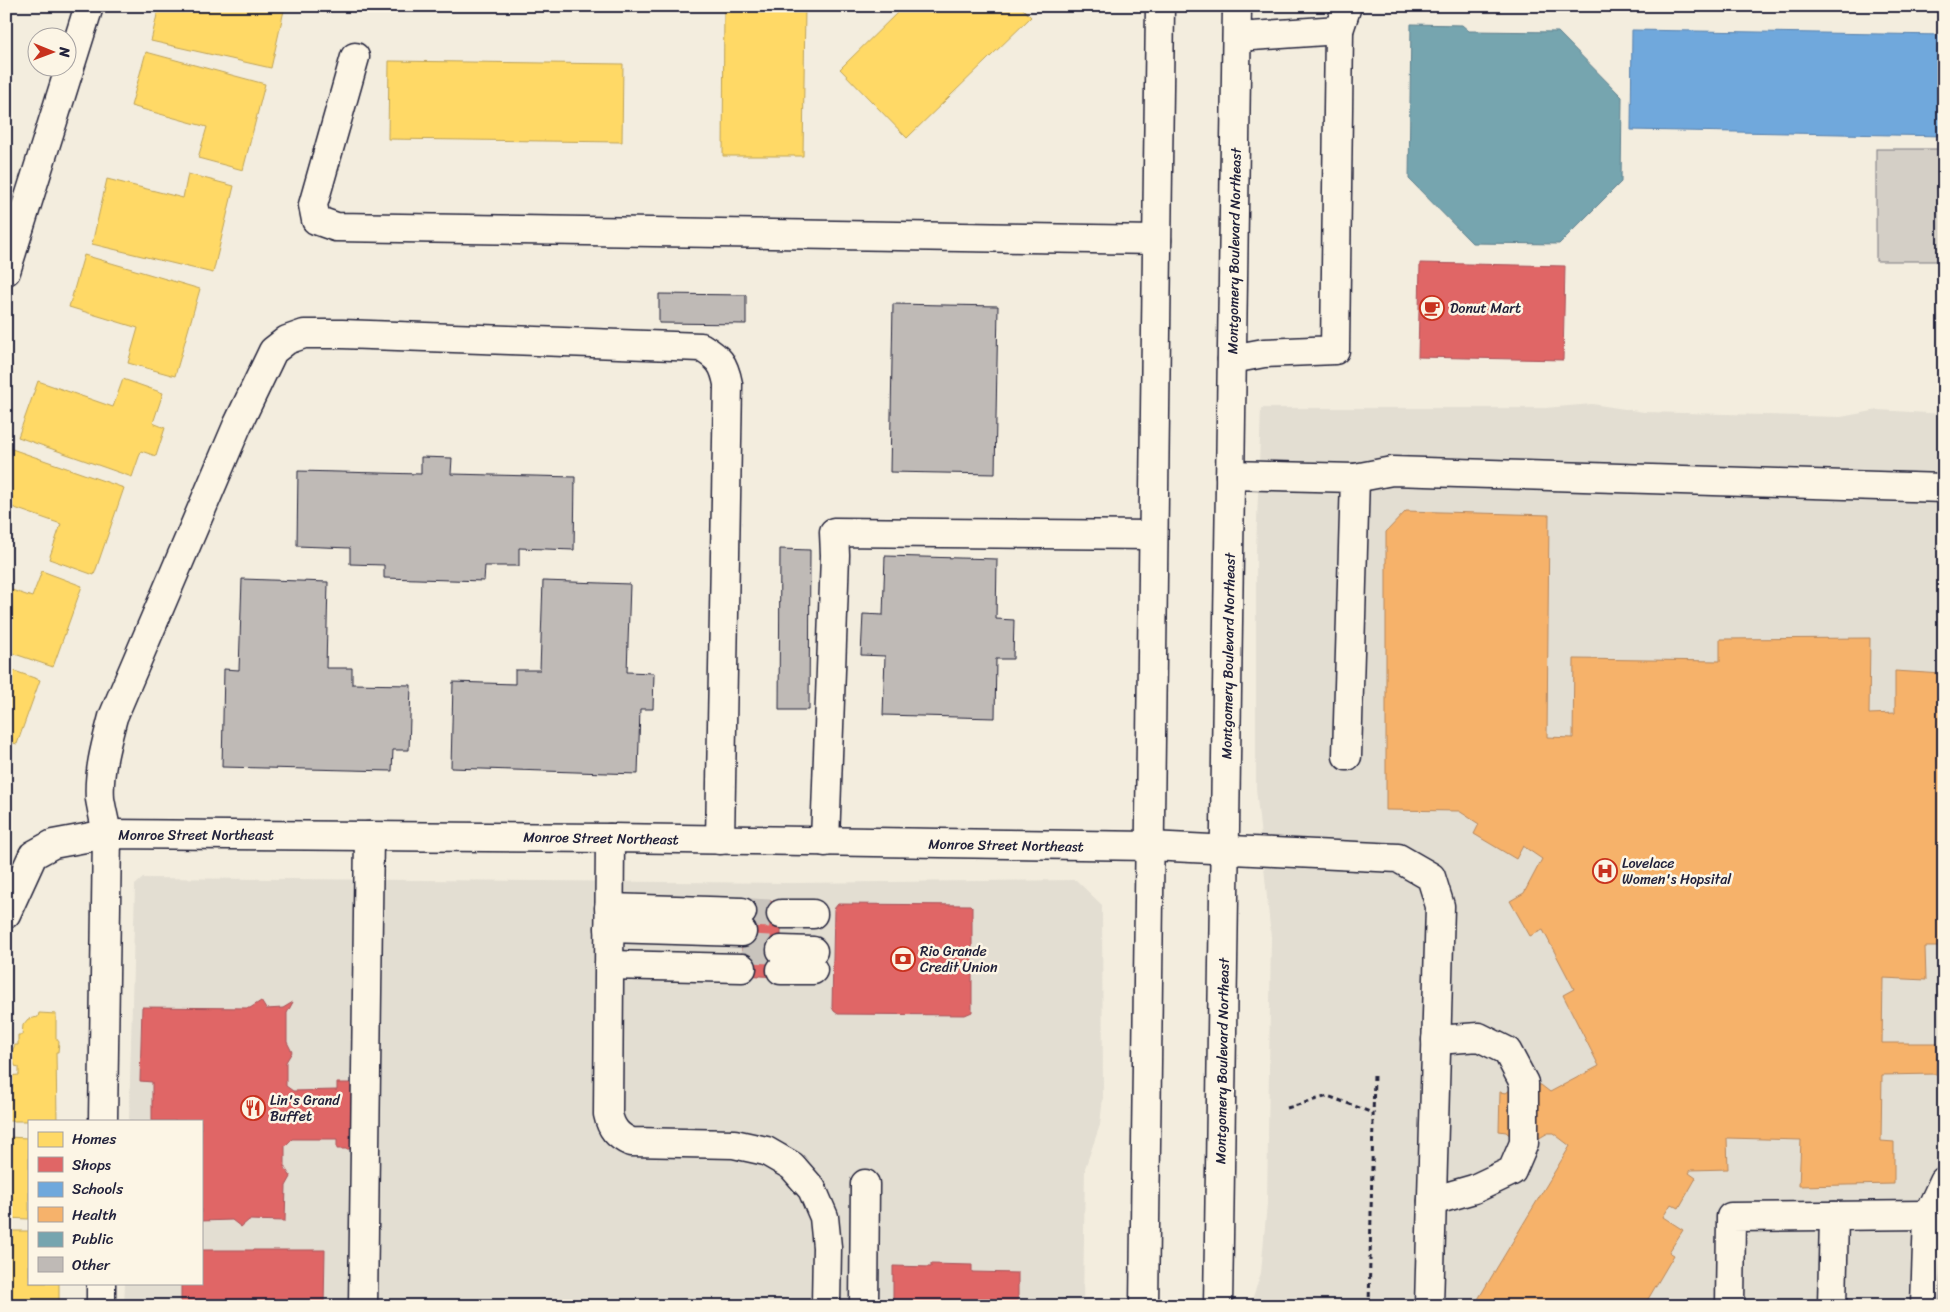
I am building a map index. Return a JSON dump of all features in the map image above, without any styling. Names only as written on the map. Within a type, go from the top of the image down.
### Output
[{"type":"main road","points":[[6,271],[89,6]]},
{"type":"main road","points":[[1144,1306],[1160,6]]},
{"type":"main road","name":"Montgomery Boulevard Northeast","points":[[1218,1306],[1237,6]]},
{"type":"main road","points":[[1232,359],[1264,353],[1335,350],[1343,18],[1237,38]]},
{"type":"main road","points":[[355,57],[313,204],[316,220],[336,227],[1157,240]]},
{"type":"main road","points":[[104,1120],[107,834],[100,799],[101,773],[113,717],[237,426],[273,351],[287,340],[304,334],[342,334],[701,347],[716,356],[725,368],[728,384],[720,840]]},
{"type":"main road","points":[[1230,475],[1355,478],[1392,471],[1944,488]]},
{"type":"main road","points":[[1347,756],[1355,478]]},
{"type":"main road","points":[[825,842],[835,555],[834,532],[1153,535]]},
{"type":"main road","name":"Monroe Street Northeast","points":[[6,914],[36,848],[107,834],[610,838],[1150,846],[1398,858],[1431,877],[1440,906],[1429,1306]]},
{"type":"main road","points":[[363,1306],[369,836]]},
{"type":"main road","points":[[610,838],[608,1114],[610,1123],[615,1132],[631,1142],[734,1144],[766,1151],[792,1166],[812,1189],[824,1217],[826,1306]]},
{"type":"main road","points":[[609,936],[742,940],[609,936]]},
{"type":"main road","points":[[813,942],[781,942],[813,942]]},
{"type":"main road","points":[[1432,1201],[1474,1189],[1512,1171],[1524,1143],[1524,1083],[1506,1051],[1479,1037],[1436,1040]]},
{"type":"main road","points":[[1925,1306],[1928,1215],[1944,1181]]},
{"type":"main road","points":[[864,1306],[865,1184]]},
{"type":"main road","points":[[1730,1306],[1731,1217],[1928,1215]]},
{"type":"main road","points":[[1832,1306],[1834,1216]]},
{"type":"main road","points":[[101,1284],[101,1306]]},
{"type":"path","points":[[1370,1306],[1374,1074]]},
{"type":"path","points":[[1287,1108],[1328,1096],[1373,1113]]},
{"type":"shaded area","points":[[1876,149],[1944,149],[1944,261],[1876,261]]},
{"type":"shaded area","name":"Lovelace Women's Hopsital","points":[[1592,404],[1644,412],[1841,417],[1878,410],[1944,414],[1944,1306],[1252,1306],[1252,1300],[1261,1273],[1267,1203],[1271,937],[1256,788],[1256,551],[1261,408],[1545,408]]},
{"type":"shaded area","points":[[143,878],[793,883],[1076,880],[1102,905],[1103,1097],[1100,1125],[1085,1168],[1083,1306],[124,1306],[125,1284],[202,1284],[202,1120],[129,1120],[135,885]]},
{"type":"building: Homes","points":[[159,6],[285,6],[271,68],[151,41]]},
{"type":"building: Homes","points":[[724,6],[805,6],[803,156],[723,156]]},
{"type":"building: Homes","points":[[904,6],[1020,6],[1031,17],[907,138],[840,69]]},
{"type":"building: Homes","points":[[146,52],[265,84],[243,170],[198,158],[207,127],[131,106]]},
{"type":"building: Homes","points":[[389,61],[623,64],[622,142],[388,139]]},
{"type":"building: Homes","points":[[188,174],[234,186],[213,273],[92,244],[107,179],[183,198]]},
{"type":"building: Homes","points":[[84,255],[200,289],[175,376],[128,363],[138,328],[69,307]]},
{"type":"building: Homes","points":[[123,379],[163,393],[153,423],[165,428],[156,456],[141,451],[132,477],[18,437],[38,381],[113,407]]},
{"type":"building: Homes","points":[[9,448],[124,488],[94,575],[49,559],[61,524],[6,505],[6,457]]},
{"type":"building: Homes","points":[[42,571],[82,586],[53,667],[6,651],[6,588],[32,597]]},
{"type":"building: Homes","points":[[6,668],[40,680],[17,744],[6,741]]},
{"type":"building: Homes","points":[[39,1013],[56,1014],[56,1038],[59,1042],[58,1052],[56,1052],[57,1120],[6,1121],[7,1076],[19,1075],[19,1067],[15,1066],[12,1051],[15,1045],[18,1045],[18,1035],[22,1035],[23,1025],[28,1019],[38,1017]]},
{"type":"building: Homes","points":[[6,1137],[28,1138],[28,1219],[6,1218]]},
{"type":"building: Homes","points":[[6,1231],[28,1231],[28,1284],[59,1284],[59,1306],[6,1306]]},
{"type":"building: Shops","points":[[1420,263],[1565,266],[1563,360],[1418,357]]},
{"type":"building: Shops","points":[[745,900],[780,901],[781,903],[781,970],[779,977],[742,975],[742,902]]},
{"type":"building: Shops","name":"Rio Grande Credit Union","points":[[838,904],[970,905],[972,907],[972,1012],[965,1015],[838,1014],[834,1011],[832,1007],[834,909]]},
{"type":"building: Shops","name":"Lin's Grand Buffet","points":[[261,1001],[266,1009],[283,1008],[293,1002],[287,1013],[287,1042],[292,1052],[286,1062],[286,1086],[293,1091],[337,1090],[337,1083],[351,1083],[351,1093],[354,1094],[354,1139],[350,1139],[351,1149],[337,1149],[337,1139],[292,1139],[285,1146],[285,1168],[291,1177],[286,1186],[285,1221],[249,1220],[241,1227],[232,1220],[202,1221],[202,1120],[152,1120],[152,1082],[140,1081],[142,1007],[250,1008]]},
{"type":"building: Shops","points":[[202,1250],[325,1250],[324,1306],[181,1306],[181,1284],[202,1284]]},
{"type":"building: Shops","points":[[931,1264],[972,1265],[972,1272],[1018,1273],[1018,1306],[893,1306],[893,1266],[931,1267]]},
{"type":"building: Schools","points":[[1632,30],[1944,35],[1944,136],[1631,130]]},
{"type":"building: Health","points":[[1406,511],[1549,515],[1547,737],[1573,738],[1574,659],[1720,661],[1720,639],[1870,638],[1869,714],[1895,713],[1895,671],[1943,674],[1944,947],[1925,947],[1926,980],[1883,978],[1882,1043],[1937,1043],[1936,1074],[1882,1075],[1881,1141],[1894,1142],[1894,1184],[1799,1186],[1801,1140],[1727,1138],[1728,1169],[1691,1170],[1689,1173],[1696,1178],[1679,1208],[1671,1204],[1663,1217],[1683,1230],[1669,1252],[1674,1255],[1644,1306],[1474,1306],[1570,1146],[1553,1133],[1548,1133],[1536,1140],[1513,1138],[1506,1132],[1499,1131],[1500,1092],[1506,1093],[1515,1086],[1533,1084],[1541,1085],[1550,1092],[1599,1066],[1563,995],[1574,989],[1543,930],[1530,936],[1510,901],[1524,893],[1542,859],[1523,846],[1516,859],[1474,834],[1479,824],[1459,811],[1386,810],[1386,532]]},
{"type":"building: Public","points":[[1411,24],[1462,25],[1469,31],[1558,32],[1622,97],[1621,182],[1559,244],[1472,243],[1409,179]]},
{"type":"building: Other","points":[[659,294],[746,295],[746,324],[659,323]]},
{"type":"building: Other","points":[[893,304],[998,306],[995,474],[890,472]]},
{"type":"building: Other","points":[[421,457],[452,458],[451,474],[575,477],[574,550],[519,548],[519,566],[485,566],[484,581],[384,578],[384,565],[350,564],[350,548],[297,546],[298,471],[421,474]]},
{"type":"building: Other","points":[[780,549],[810,550],[809,710],[779,710]]},
{"type":"building: Other","points":[[885,556],[997,559],[996,619],[1014,620],[1013,659],[996,659],[995,718],[883,715],[885,656],[861,655],[863,614],[883,615]]},
{"type":"building: Other","points":[[242,579],[328,582],[326,668],[352,668],[352,684],[411,685],[409,750],[393,750],[392,771],[222,767],[224,669],[239,670]]},
{"type":"building: Other","points":[[543,581],[630,584],[627,672],[654,673],[653,709],[640,709],[638,774],[451,768],[453,682],[515,684],[515,670],[540,670]]},
{"type":"tunnel","points":[[742,912],[781,914]]},
{"type":"tunnel","points":[[742,948],[781,950]]},
{"type":"place","name":"Donut Mart","points":[[1432,308]]},
{"type":"place","name":"Lovelace Women's Hopsital","points":[[1605,871]]},
{"type":"place","name":"Rio Grande Credit Union","points":[[903,959]]},
{"type":"place","name":"Lin's Grand Buffet","points":[[253,1108]]}]
